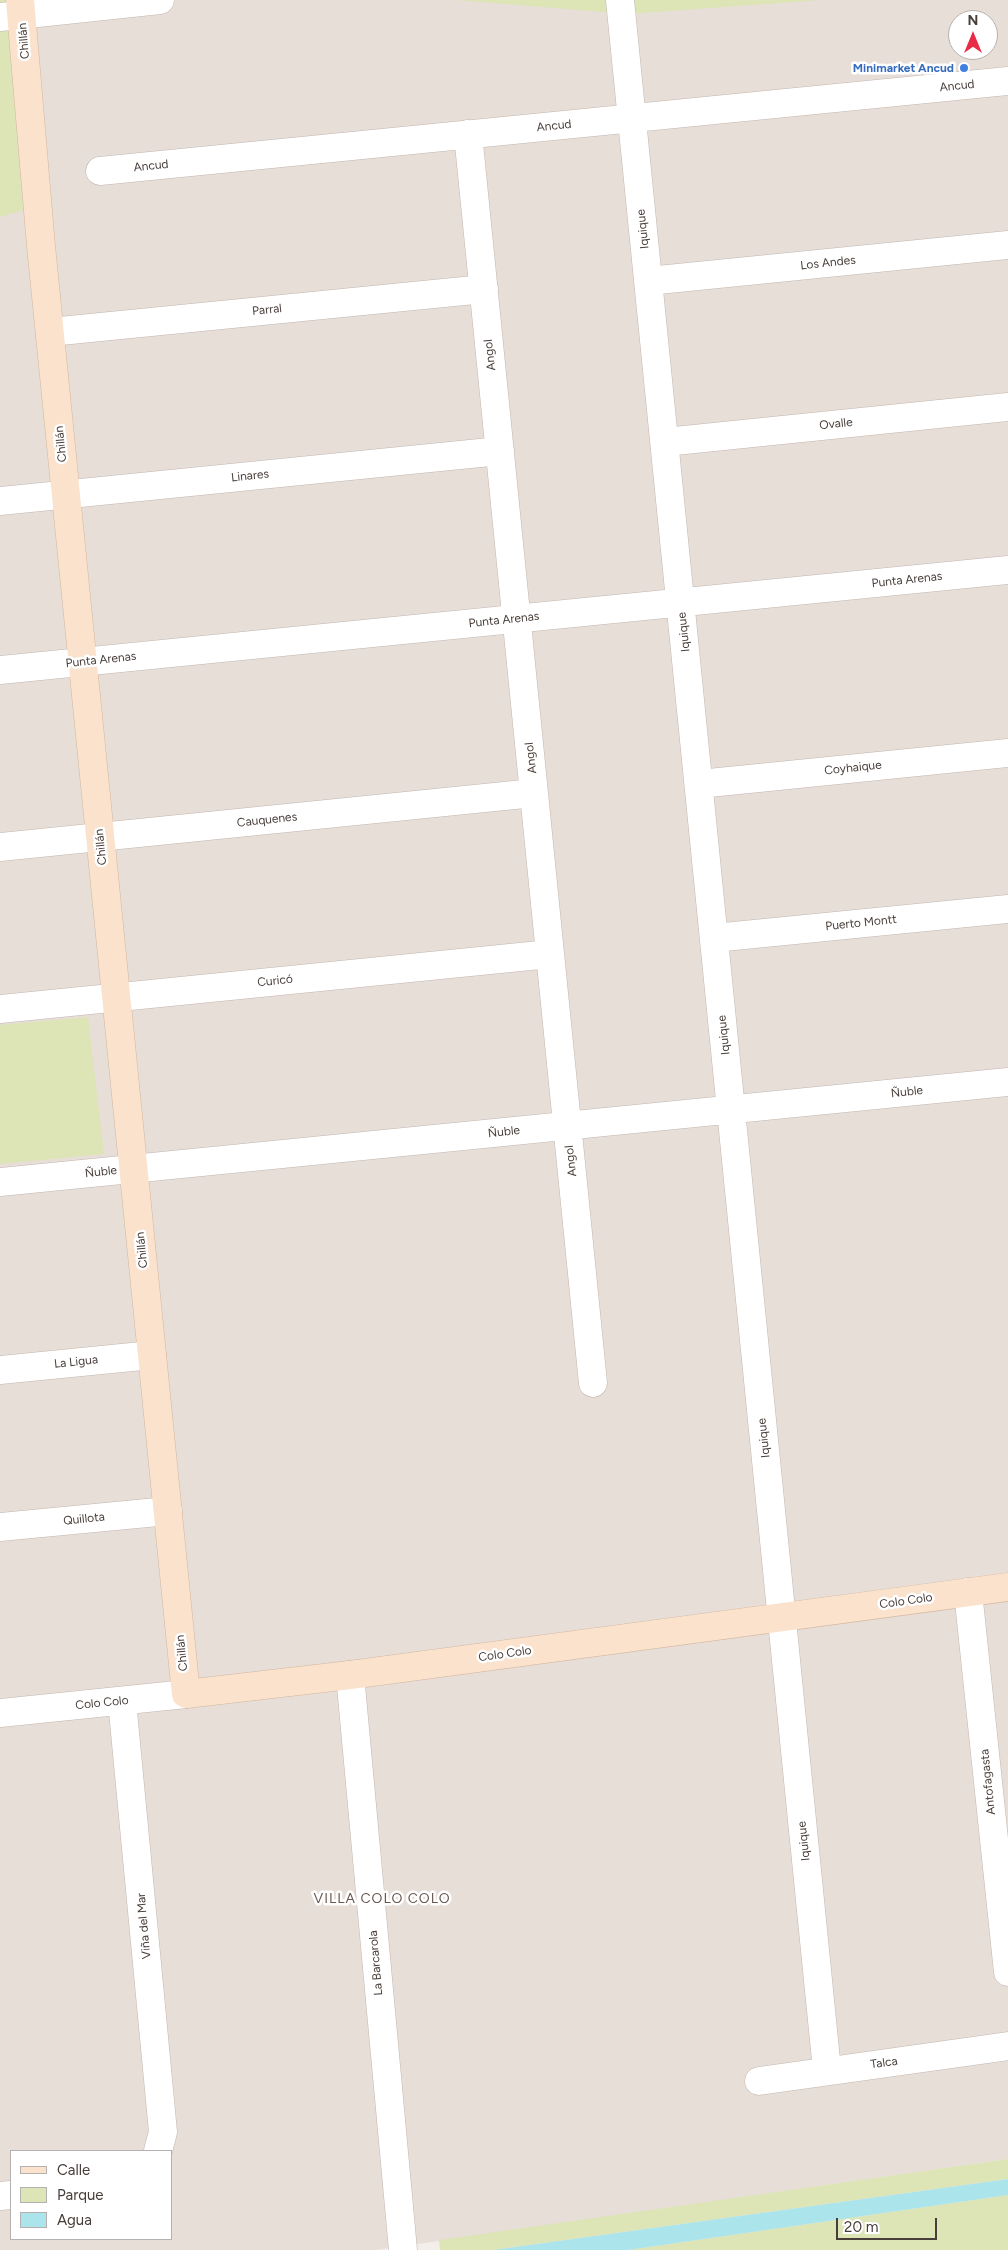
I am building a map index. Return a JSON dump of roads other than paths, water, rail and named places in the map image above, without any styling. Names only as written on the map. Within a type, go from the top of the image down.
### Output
[{"type":"street","points":[[14,10],[160,0]]},
{"type":"street","name":"Iquique","points":[[620,0],[827,2070]]},
{"type":"street","name":"Chillán","points":[[14,10],[50,332],[186,1694]]},
{"type":"street","name":"Ancud","points":[[100,171],[1008,81]]},
{"type":"street","name":"Angol","points":[[468,134],[593,1382]]},
{"type":"street","name":"Los Andes","points":[[648,281],[1008,245]]},
{"type":"street","name":"Parral","points":[[50,332],[484,288]]},
{"type":"street","name":"Ovalle","points":[[664,442],[1008,407]]},
{"type":"street","name":"Linares","points":[[0,500],[500,451]]},
{"type":"street","name":"Punta Arenas","points":[[0,670],[1008,570]]},
{"type":"street","name":"Coyhaique","points":[[699,784],[1008,753]]},
{"type":"street","name":"Cauquenes","points":[[0,847],[534,793]]},
{"type":"street","name":"Puerto Montt","points":[[714,938],[1008,909]]},
{"type":"street","name":"Curicó","points":[[0,1009],[550,954]]},
{"type":"street","name":"Ñuble","points":[[0,1182],[1008,1082]]},
{"type":"street","name":"La Ligua","points":[[0,1370],[152,1355]]},
{"type":"street","name":"Quillota","points":[[0,1528],[168,1511]]},
{"type":"street","name":"Colo Colo","points":[[0,1713],[350,1675],[1008,1587]]},
{"type":"street","name":"Antofagasta","points":[[968,1592],[1008,1972]]},
{"type":"street","name":"La Barcarola","points":[[350,1675],[402,2250]]},
{"type":"street","name":"Viña del Mar","points":[[122,1701],[163,2132],[158,2150]]},
{"type":"street","name":"Talca","points":[[759,2080],[1008,2046]]},
{"type":"water","points":[[1008,2179],[1008,2195],[628,2250],[493,2250]]},
{"type":"place","name":"Minimarket Ancud","points":[[964,68]]},
{"type":"district","name":"VILLA COLO COLO","points":[[382,1899]]}]
